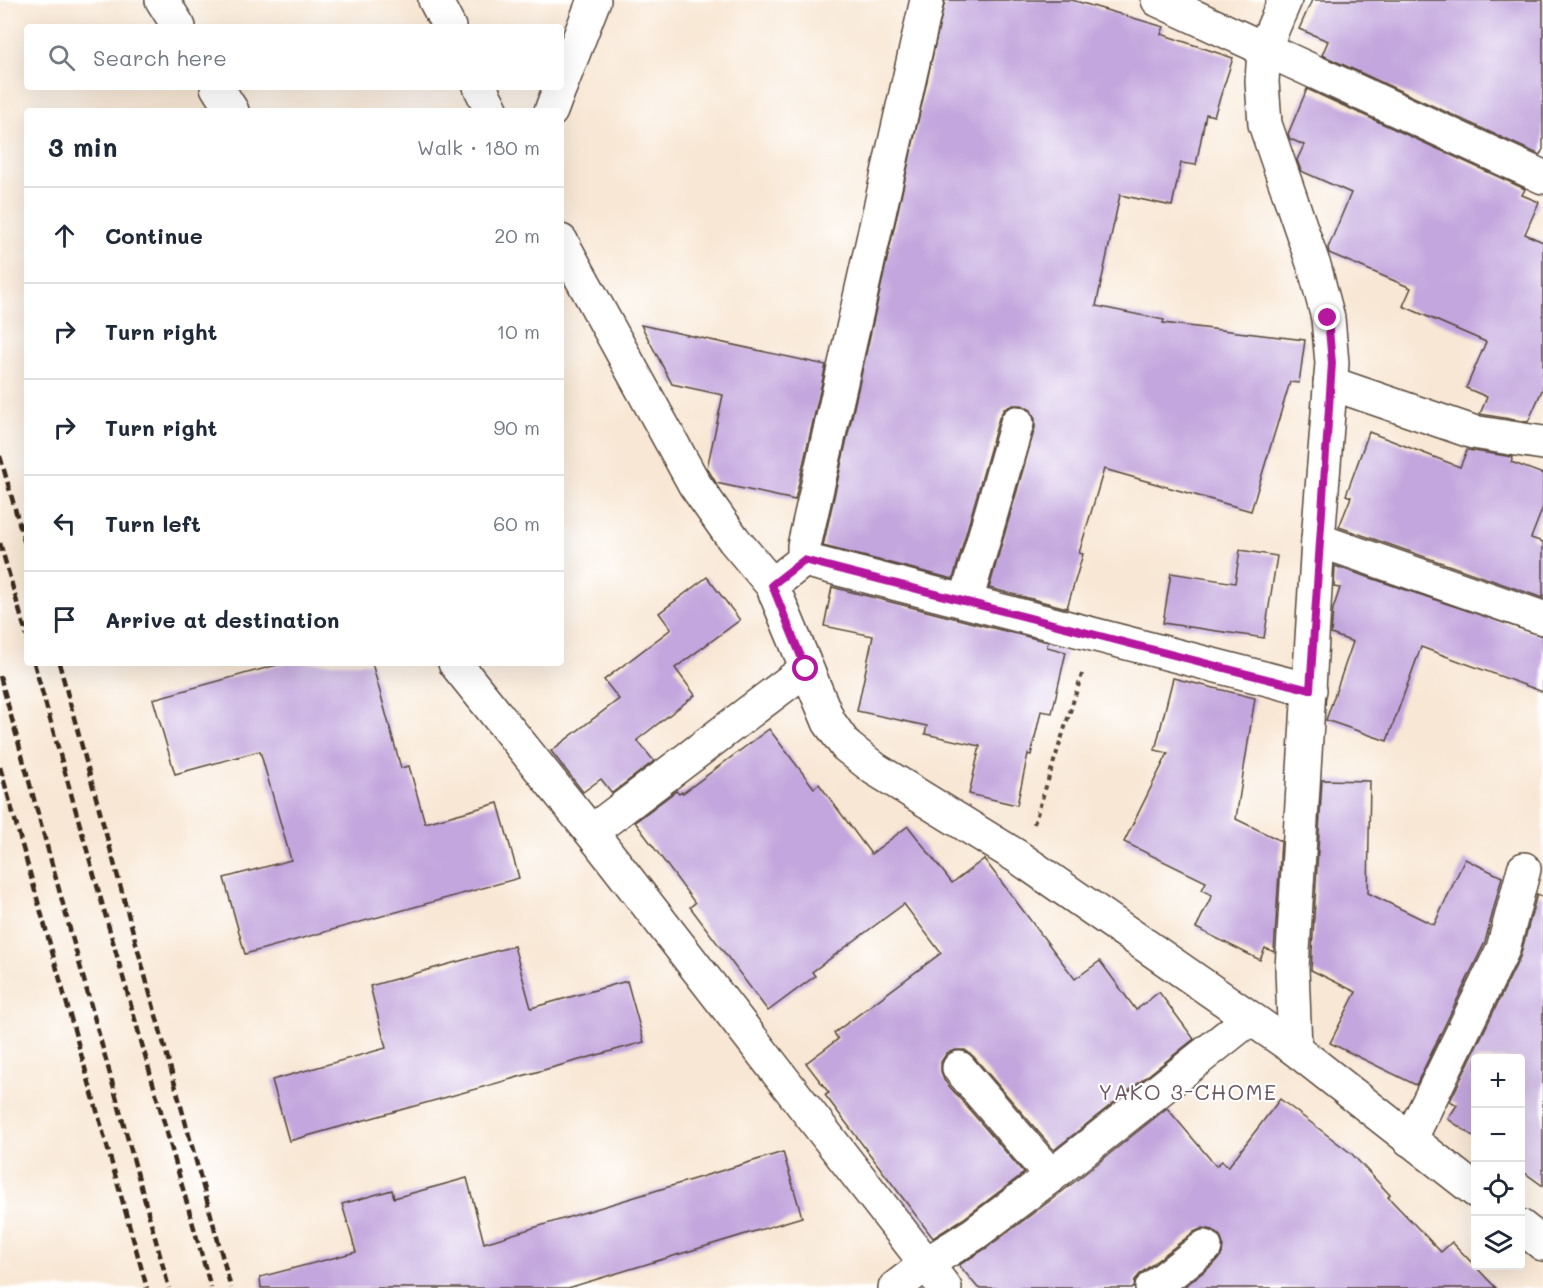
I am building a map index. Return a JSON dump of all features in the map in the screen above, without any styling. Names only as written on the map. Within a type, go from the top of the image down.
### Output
[{"type":"street","points":[[162,0],[177,24]]},
{"type":"street","points":[[435,0],[447,24]]},
{"type":"street","points":[[564,78],[594,0]]},
{"type":"street","points":[[804,560],[804,546],[927,0]]},
{"type":"street","points":[[1158,0],[1543,177]]},
{"type":"street","points":[[1285,0],[1264,49],[1262,81],[1265,124],[1315,269],[1328,318],[1332,363],[1318,540],[1292,968],[1295,1050]]},
{"type":"street","points":[[219,90],[230,108]]},
{"type":"street","points":[[482,90],[490,108]]},
{"type":"street","points":[[552,108],[559,90]]},
{"type":"street","points":[[564,246],[695,485],[734,540],[772,585],[829,722],[846,746],[875,769],[1018,857],[1295,1050],[1471,1187]]},
{"type":"street","points":[[1330,383],[1473,432],[1543,443]]},
{"type":"street","points":[[966,601],[1017,423]]},
{"type":"street","points":[[1318,540],[1543,618]]},
{"type":"street","points":[[772,585],[804,560]]},
{"type":"street","points":[[804,560],[1310,690]]},
{"type":"street","points":[[457,666],[591,832],[936,1276]]},
{"type":"street","points":[[591,832],[806,669]]},
{"type":"street","points":[[1410,1140],[1503,949],[1524,869]]},
{"type":"street","points":[[895,1288],[936,1276],[974,1234],[1249,1019]]},
{"type":"street","points":[[959,1068],[1051,1176]]},
{"type":"street","points":[[1525,1229],[1543,1244]]},
{"type":"street","points":[[1152,1288],[1205,1247]]},
{"type":"path","points":[[1018,857],[1035,821],[1095,634]]},
{"type":"building","points":[[945,0],[1072,0],[1164,27],[1161,34],[1233,58],[1214,116],[1206,114],[1196,165],[1181,163],[1172,206],[1120,195],[1096,306],[1164,320],[1163,323],[1305,340],[1299,383],[1290,382],[1251,511],[1104,469],[1079,553],[1083,554],[1067,608],[989,588],[1035,428],[1035,419],[1031,410],[1022,405],[1013,405],[1004,409],[999,418],[953,579],[823,546]]},
{"type":"building","points":[[1312,0],[1543,0],[1543,149],[1540,155],[1322,55],[1328,41],[1299,29]]},
{"type":"building","points":[[1307,89],[1525,189],[1522,195],[1539,202],[1525,234],[1543,242],[1543,388],[1528,422],[1480,414],[1487,397],[1466,388],[1486,342],[1403,306],[1411,288],[1329,253],[1328,248],[1351,193],[1301,171],[1297,160],[1304,145],[1290,139],[1288,134]]},
{"type":"building","points":[[641,325],[826,365],[795,500],[716,483],[707,468],[723,395],[672,384]]},
{"type":"building","points":[[1369,432],[1460,467],[1467,450],[1513,457],[1511,462],[1543,474],[1543,507],[1531,538],[1543,542],[1543,598],[1339,527],[1351,497],[1346,495]]},
{"type":"building","points":[[1240,550],[1277,556],[1264,638],[1163,623],[1171,573],[1235,583]]},
{"type":"building","points":[[1335,566],[1543,636],[1543,692],[1421,647],[1387,741],[1326,720],[1353,642],[1331,634],[1333,609],[1340,588],[1334,587]]},
{"type":"building","points":[[707,577],[740,620],[675,668],[695,695],[637,740],[654,761],[612,793],[601,779],[583,792],[551,751],[619,699],[604,680],[671,629],[659,613]]},
{"type":"building","points":[[832,587],[1048,642],[1047,647],[1066,652],[1052,713],[1041,711],[1031,755],[1028,754],[1017,805],[969,794],[980,746],[925,734],[927,726],[857,711],[873,636],[824,626]]},
{"type":"building","points":[[273,666],[373,666],[401,768],[409,766],[425,823],[498,803],[519,878],[245,954],[224,878],[291,860],[260,751],[175,774],[153,699]]},
{"type":"building","points":[[1173,678],[1255,698],[1236,819],[1281,841],[1274,952],[1265,948],[1260,960],[1196,928],[1212,895],[1202,890],[1206,882],[1124,842],[1168,753],[1155,750]]},
{"type":"building","points":[[769,729],[814,788],[819,784],[871,854],[908,826],[952,883],[984,859],[1075,979],[1100,961],[1136,1010],[1159,992],[1194,1039],[1054,1150],[973,1056],[965,1050],[947,1053],[941,1062],[944,1080],[1024,1173],[963,1219],[933,1238],[825,1095],[829,1093],[806,1063],[838,1039],[834,1033],[941,953],[904,904],[812,972],[815,976],[768,1011],[690,907],[695,903],[635,822],[676,791],[679,794],[683,793]]},
{"type":"building","points":[[1322,780],[1370,781],[1368,893],[1434,925],[1465,859],[1502,877],[1485,942],[1416,1085],[1330,1043],[1356,992],[1311,970]]},
{"type":"building","points":[[1537,894],[1543,897],[1543,1186],[1525,1173],[1525,1054],[1473,1054],[1520,957]]},
{"type":"building","points":[[514,946],[531,1008],[627,981],[644,1042],[289,1141],[272,1080],[386,1048],[370,986]]},
{"type":"building","points":[[1471,1058],[1471,1135],[1448,1119],[1457,1105],[1450,1101]]},
{"type":"building","points":[[1280,1099],[1352,1154],[1390,1195],[1388,1197],[1441,1252],[1452,1242],[1471,1262],[1471,1270],[1479,1270],[1496,1288],[1183,1288],[1216,1262],[1222,1254],[1223,1244],[1220,1236],[1213,1230],[1203,1228],[1194,1232],[1141,1273],[1135,1280],[1134,1288],[978,1288],[959,1265],[985,1249],[1063,1191],[1167,1108],[1216,1166],[1222,1161],[1228,1167]]},
{"type":"building","points":[[783,1152],[802,1217],[568,1288],[261,1288],[260,1277],[356,1252],[342,1204],[392,1190],[394,1198],[467,1178],[484,1243]]},
{"type":"railway","points":[[0,456],[24,540]]},
{"type":"railway","points":[[0,543],[24,627]]},
{"type":"railway","points":[[35,666],[211,1288]]},
{"type":"railway","points":[[60,666],[231,1288]]},
{"type":"railway","points":[[0,676],[169,1288]]},
{"type":"railway","points":[[0,767],[147,1288]]},
{"type":"district","name":"YAKO 3-CHOME","points":[[1188,1093]]},
{"type":"route","points":[[806,669],[772,585],[804,560],[1310,690],[1318,540],[1332,363],[1328,318]]}]
